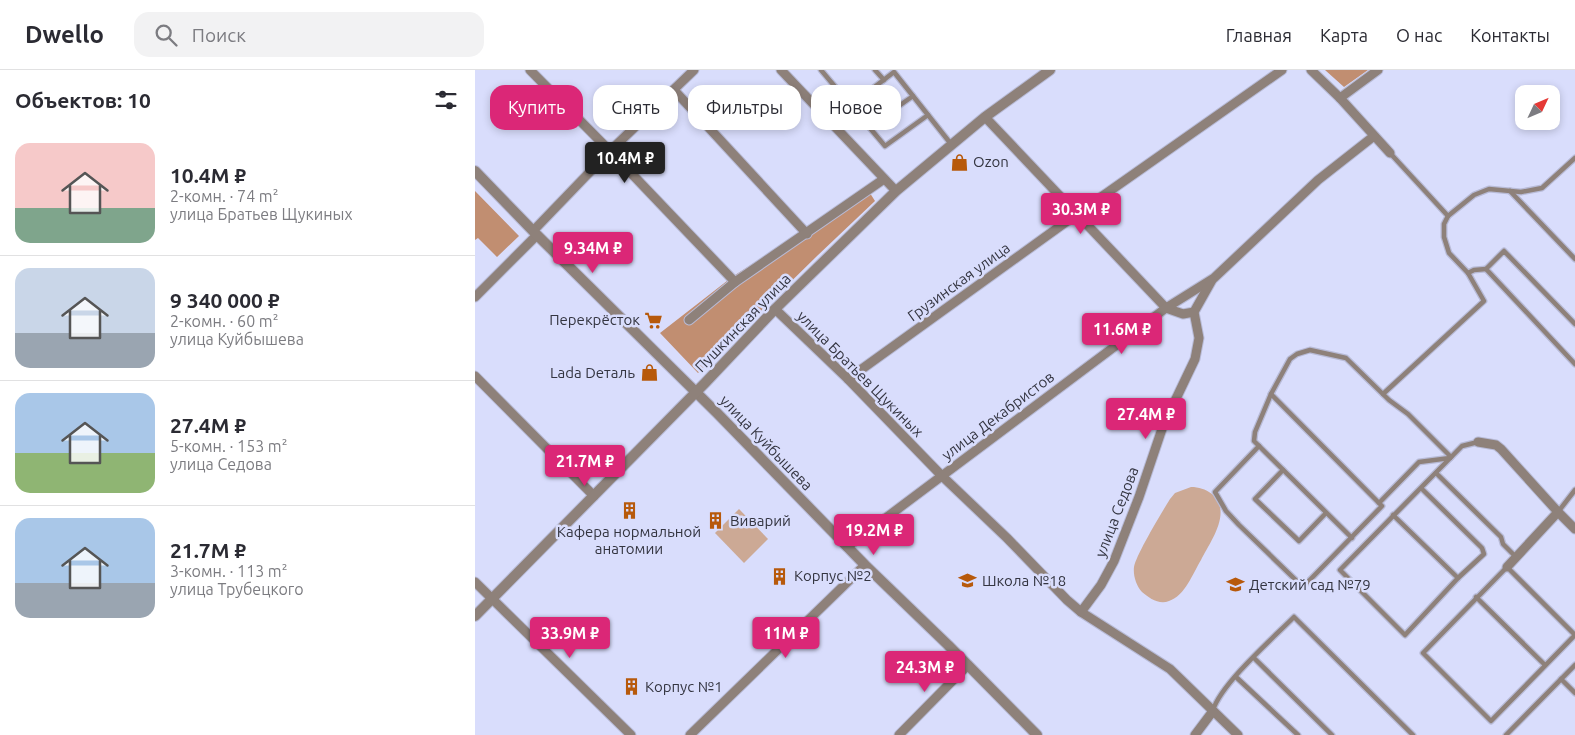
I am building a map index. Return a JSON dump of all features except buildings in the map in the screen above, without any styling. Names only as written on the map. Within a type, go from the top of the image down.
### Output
[{"type":"street","points":[[530,70],[735,282]]},
{"type":"street","points":[[678,86],[694,70]]},
{"type":"street","points":[[781,70],[896,191]]},
{"type":"street","name":"Пушкинская улица","points":[[475,616],[696,392],[775,309],[896,191],[985,117],[1051,70]]},
{"type":"street","name":"Грузинская улица","points":[[848,379],[1077,214],[1282,70]]},
{"type":"street","points":[[1311,70],[1340,98],[1390,153]]},
{"type":"street","points":[[1340,98],[1378,70]]},
{"type":"street","points":[[678,94],[807,234]]},
{"type":"street","points":[[985,117],[1166,308],[1183,314],[1194,312],[1214,278]]},
{"type":"street","points":[[475,297],[610,151],[632,130]]},
{"type":"street","name":"улица Декабристов","points":[[847,547],[942,476],[952,466],[1166,308],[1214,278],[1318,180],[1374,136]]},
{"type":"street","name":"улица Куйбышева","points":[[475,171],[696,392],[847,547],[1037,735]]},
{"type":"street","points":[[689,320],[735,282],[885,179]]},
{"type":"street","name":"улица Братьев Щукиных","points":[[775,309],[848,379],[942,476],[1007,538],[1067,600],[1081,612],[1170,668],[1238,735]]},
{"type":"street","name":"улица Седова","points":[[1081,612],[1101,585],[1113,561],[1139,497],[1163,426],[1195,359],[1199,338],[1194,312]]},
{"type":"street","points":[[476,378],[594,496]]},
{"type":"street","points":[[1478,442],[1496,445],[1501,449],[1575,529]]},
{"type":"street","points":[[1507,568],[1558,512]]},
{"type":"street","points":[[690,735],[865,565]]},
{"type":"street","points":[[475,582],[631,735]]},
{"type":"street","points":[[899,735],[968,665]]},
{"type":"street","points":[[1195,735],[1213,711]]},
{"type":"lane","points":[[821,70],[834,85]]},
{"type":"lane","points":[[875,70],[884,80]]},
{"type":"lane","points":[[877,85],[894,72],[951,144]]},
{"type":"lane","points":[[901,104],[913,96]]},
{"type":"lane","points":[[872,130],[885,146],[928,115]]},
{"type":"lane","points":[[1390,153],[1448,216]]},
{"type":"lane","points":[[1383,394],[1484,301],[1468,273],[1449,253],[1444,237],[1444,224],[1448,216],[1474,195],[1489,189],[1521,192],[1542,188],[1575,158]]},
{"type":"lane","points":[[1510,191],[1575,259]]},
{"type":"lane","points":[[1468,273],[1474,270],[1486,269],[1504,251],[1575,324]]},
{"type":"lane","points":[[1486,269],[1575,364]]},
{"type":"lane","points":[[1353,538],[1254,442],[1255,432],[1271,394],[1290,359],[1297,354],[1310,350],[1346,358],[1383,394],[1408,414],[1451,457]]},
{"type":"lane","points":[[1259,446],[1215,490],[1226,511],[1303,587],[1383,506],[1271,394]]},
{"type":"lane","points":[[1421,488],[1484,551],[1482,557],[1458,578],[1405,635],[1339,570],[1462,446],[1478,442]]},
{"type":"lane","points":[[1379,502],[1419,462],[1451,457]]},
{"type":"lane","points":[[1283,470],[1255,499],[1299,541],[1327,513]]},
{"type":"lane","points":[[1436,473],[1501,537],[1503,544],[1516,558]]},
{"type":"lane","points":[[1558,512],[1575,490]]},
{"type":"lane","points":[[1393,515],[1458,578]]},
{"type":"lane","points":[[1507,568],[1575,635],[1491,721],[1423,653],[1476,597],[1507,568]]},
{"type":"lane","points":[[1476,597],[1545,664]]},
{"type":"lane","points":[[1213,711],[1216,701],[1236,676],[1294,617],[1413,735]]},
{"type":"lane","points":[[1254,658],[1332,735]]},
{"type":"lane","points":[[1506,735],[1575,665]]},
{"type":"lane","points":[[1236,676],[1298,735]]},
{"type":"lane","points":[[1561,680],[1575,693]]},
{"type":"shaded area","points":[[1325,70],[1368,70],[1344,87]]},
{"type":"shaded area","points":[[868,190],[875,201],[698,373],[660,333],[732,277]]},
{"type":"shaded area","points":[[475,191],[519,236],[497,257],[478,238],[475,240]]},
{"type":"shaded area","points":[[1191,487],[1207,491],[1218,501],[1220,518],[1218,527],[1192,577],[1180,594],[1165,602],[1154,600],[1140,589],[1135,580],[1134,567],[1144,544],[1170,499],[1175,493]]},
{"type":"shaded area","points":[[739,509],[768,539],[744,563],[715,533]]},
{"type":"place","name":"Ozon","points":[[959,162]]},
{"type":"place","name":"Перекрёсток","points":[[654,320]]},
{"type":"place","name":"Lada Dеталь","points":[[649,373]]},
{"type":"place","name":"Кафера нормальной анатомии","points":[[629,511]]},
{"type":"place","name":"Виварий","points":[[716,521]]},
{"type":"place","name":"Корпус №2","points":[[780,576]]},
{"type":"place","name":"Школа №18","points":[[968,581]]},
{"type":"place","name":"Детский сад №79","points":[[1235,585]]},
{"type":"place","name":"Корпус №1","points":[[631,687]]}]
